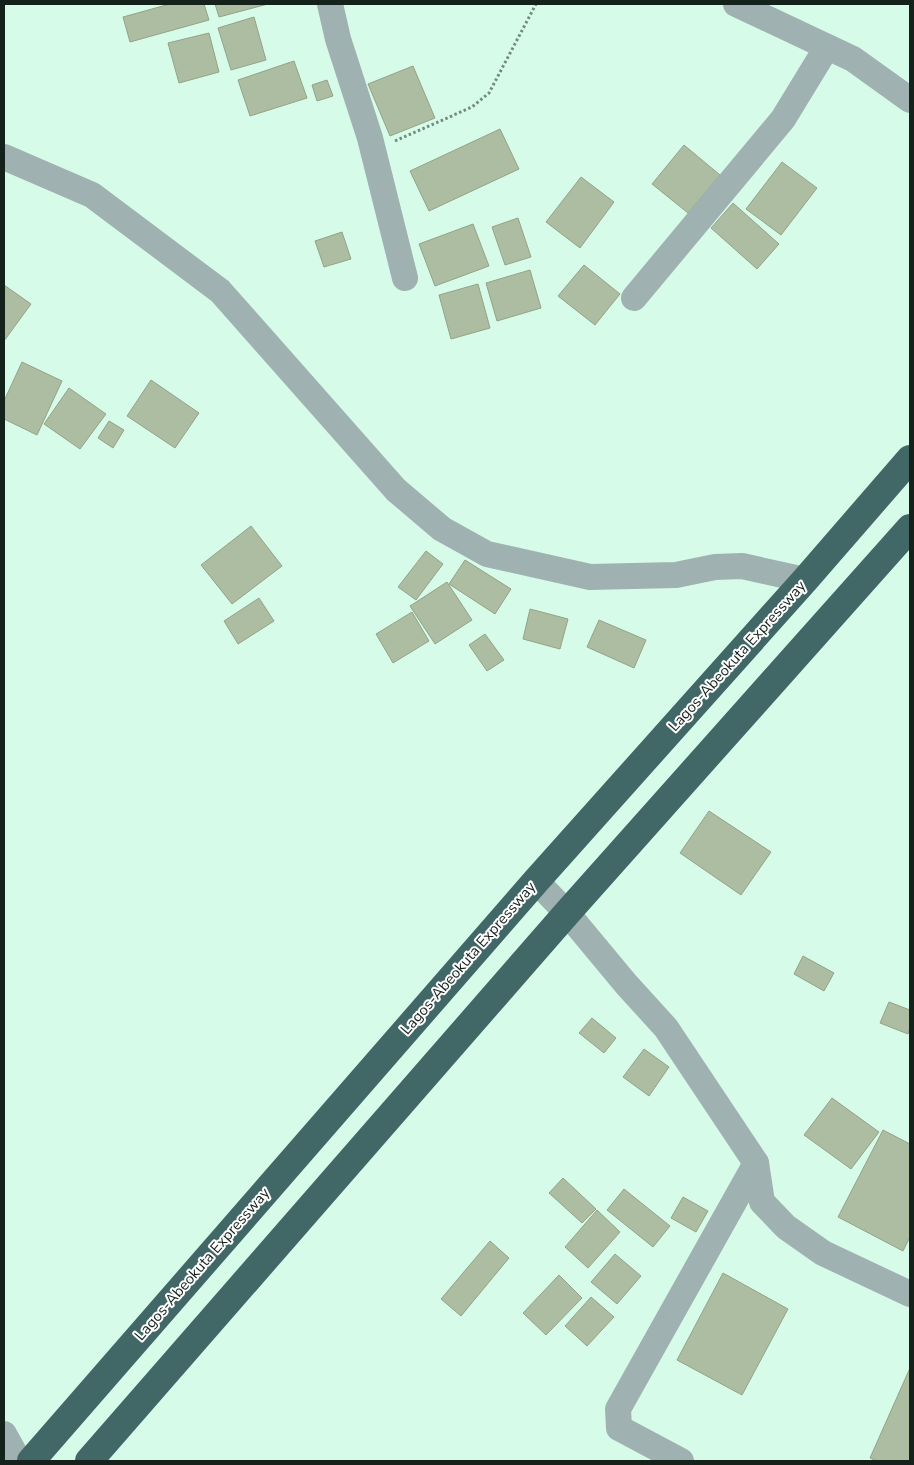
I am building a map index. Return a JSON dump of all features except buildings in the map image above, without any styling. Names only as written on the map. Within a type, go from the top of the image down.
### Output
[{"type":"highway","name":"Lagos-Abeokuta Expressway","points":[[31,1461],[536,881],[805,580],[910,459]]},
{"type":"highway","points":[[89,1461],[567,913],[910,528]]},
{"type":"street","points":[[330,4],[338,39],[373,150],[405,278]]},
{"type":"street","points":[[736,4],[853,59],[910,100]]},
{"type":"street","points":[[634,298],[783,119],[827,47]]},
{"type":"street","points":[[4,157],[92,195],[220,291],[396,490],[442,529],[487,554],[590,577],[676,575],[715,567],[742,566],[805,580]]},
{"type":"street","points":[[536,881],[567,913],[626,984],[666,1028],[756,1163],[762,1202],[786,1227],[823,1253],[910,1294]]},
{"type":"street","points":[[681,1461],[619,1428],[618,1409],[756,1163]]},
{"type":"street","points":[[4,1434],[19,1461]]},
{"type":"path","points":[[373,150],[472,108],[489,93],[536,4]]}]
